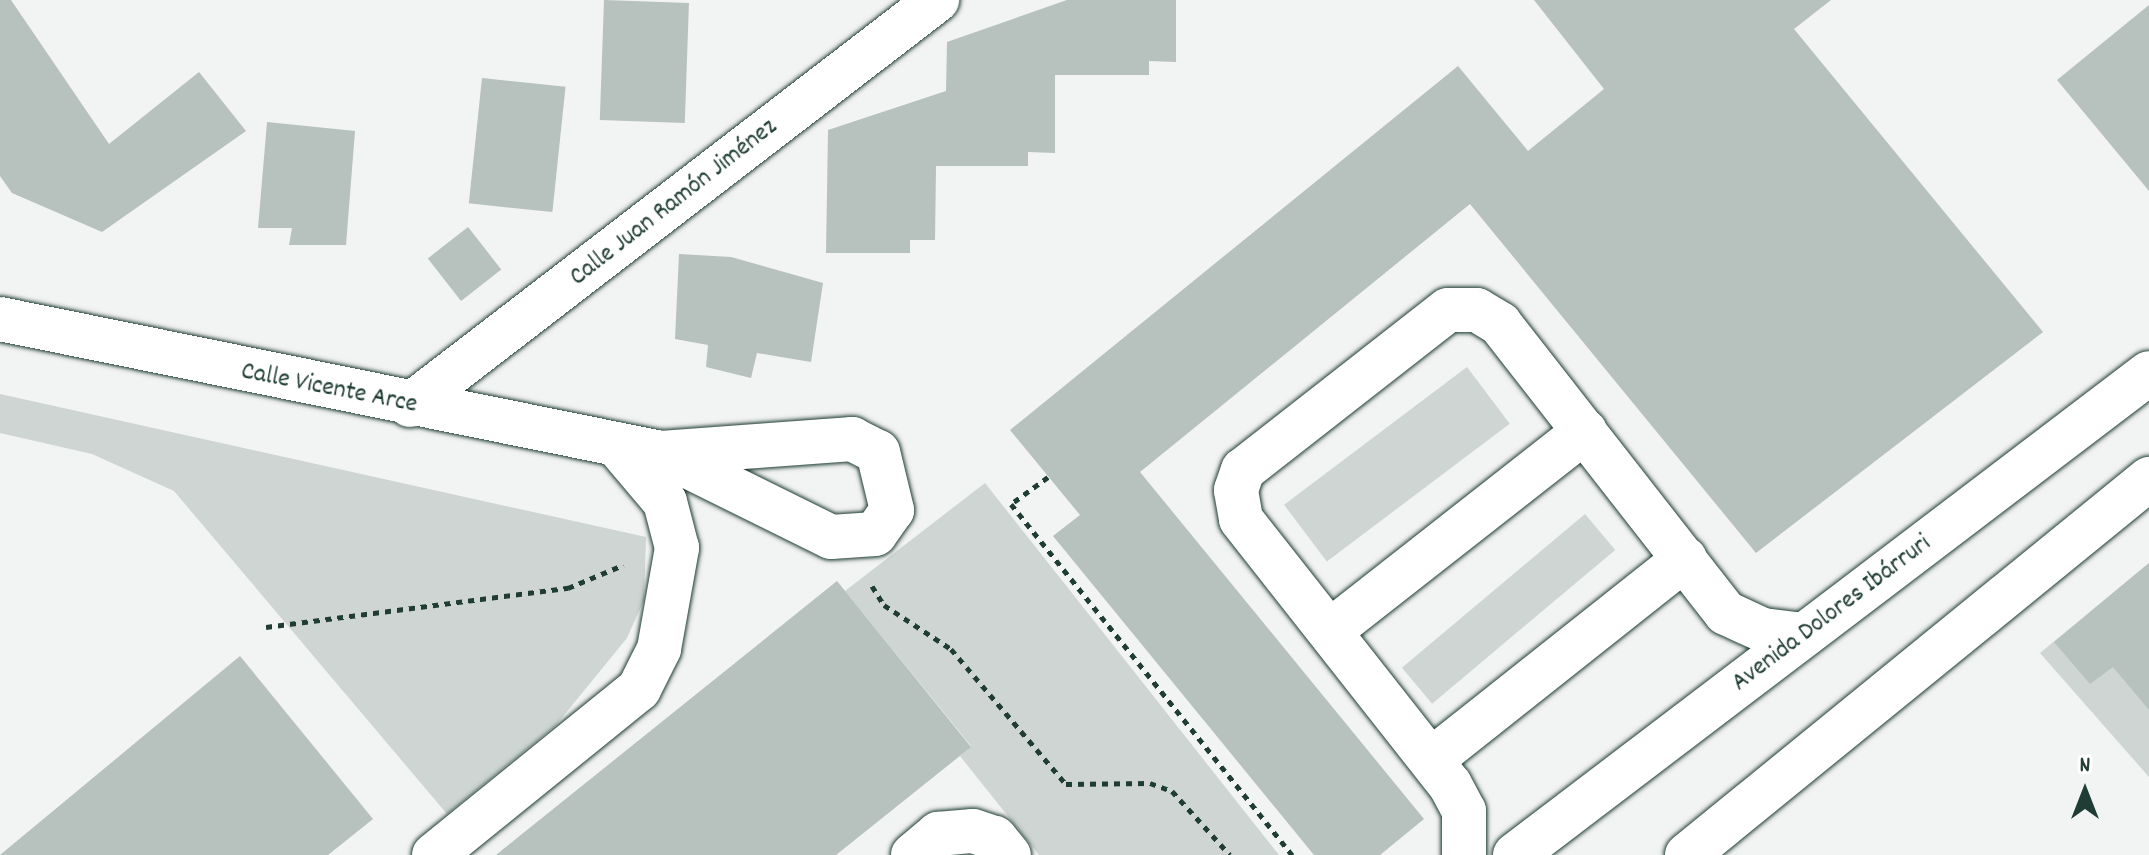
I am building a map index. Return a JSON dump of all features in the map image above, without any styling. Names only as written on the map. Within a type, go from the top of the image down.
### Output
[{"type":"street","name":"Calle Juan Ramón Jiménez","points":[[410,405],[937,0]]},
{"type":"street","points":[[1464,855],[1464,811],[1431,760],[1241,519],[1236,490],[1243,470],[1448,310],[1477,310],[1500,324],[1726,613],[1763,630],[1804,635]]},
{"type":"street","name":"Calle Vicente Arce","points":[[0,319],[410,405],[661,453]]},
{"type":"street","name":"Avenida Dolores Ibárruri","points":[[1515,855],[2149,373]]},
{"type":"street","points":[[1330,631],[1585,431]]},
{"type":"street","points":[[840,438],[867,443],[887,470],[892,510],[862,539],[831,537],[661,453],[840,438]]},
{"type":"street","points":[[434,855],[639,689],[659,649],[677,548],[665,502],[616,444]]},
{"type":"street","points":[[1687,855],[2149,479]]},
{"type":"street","points":[[1431,760],[1685,559]]},
{"type":"street","points":[[913,855],[938,834],[973,831],[995,838],[1009,855]]},
{"type":"path","points":[[1048,477],[1011,504],[1292,855]]},
{"type":"path","points":[[862,539],[865,576],[884,605],[951,649],[1045,768],[1066,784],[1150,783],[1172,791],[1230,855]]},
{"type":"path","points":[[266,627],[568,588],[631,556]]},
{"type":"shaded area","points":[[1467,367],[1510,424],[1327,562],[1284,505]]},
{"type":"shaded area","points":[[0,394],[646,537],[644,600],[627,638],[556,725],[447,814],[174,491],[92,454],[0,433]]},
{"type":"shaded area","points":[[985,483],[1279,855],[1039,855],[960,756],[971,746],[845,591]]},
{"type":"shaded area","points":[[1585,514],[1615,550],[1432,704],[1402,668]]},
{"type":"shaded area","points":[[2149,563],[2149,777],[2040,653]]},
{"type":"building","points":[[0,0],[11,0],[109,144],[199,72],[246,131],[102,232],[12,193],[0,176]]},
{"type":"building","points":[[604,0],[689,3],[685,123],[600,120]]},
{"type":"building","points":[[1067,0],[1176,0],[1176,62],[1149,61],[1149,75],[1055,75],[1055,153],[1028,152],[1028,166],[936,166],[935,240],[910,240],[910,253],[826,253],[828,130],[946,91],[947,42]]},
{"type":"building","points":[[1534,0],[1831,0],[1794,29],[2043,332],[1756,553],[1470,204],[1140,472],[1424,819],[1380,855],[1314,855],[1053,536],[1080,515],[1010,430],[1458,66],[1528,151],[1604,89]]},
{"type":"building","points":[[2149,5],[2149,191],[2057,80]]},
{"type":"building","points":[[482,78],[566,87],[552,212],[469,203]]},
{"type":"building","points":[[267,122],[355,131],[346,245],[289,245],[292,228],[258,228]]},
{"type":"building","points":[[468,227],[501,270],[461,301],[428,258]]},
{"type":"building","points":[[679,254],[731,257],[823,283],[811,362],[757,353],[751,378],[706,367],[708,345],[675,339]]},
{"type":"building","points":[[2149,563],[2149,710],[2113,667],[2090,684],[2054,642]]},
{"type":"building","points":[[837,581],[971,747],[836,855],[496,855]]},
{"type":"building","points":[[240,656],[373,819],[328,855],[0,855]]}]
